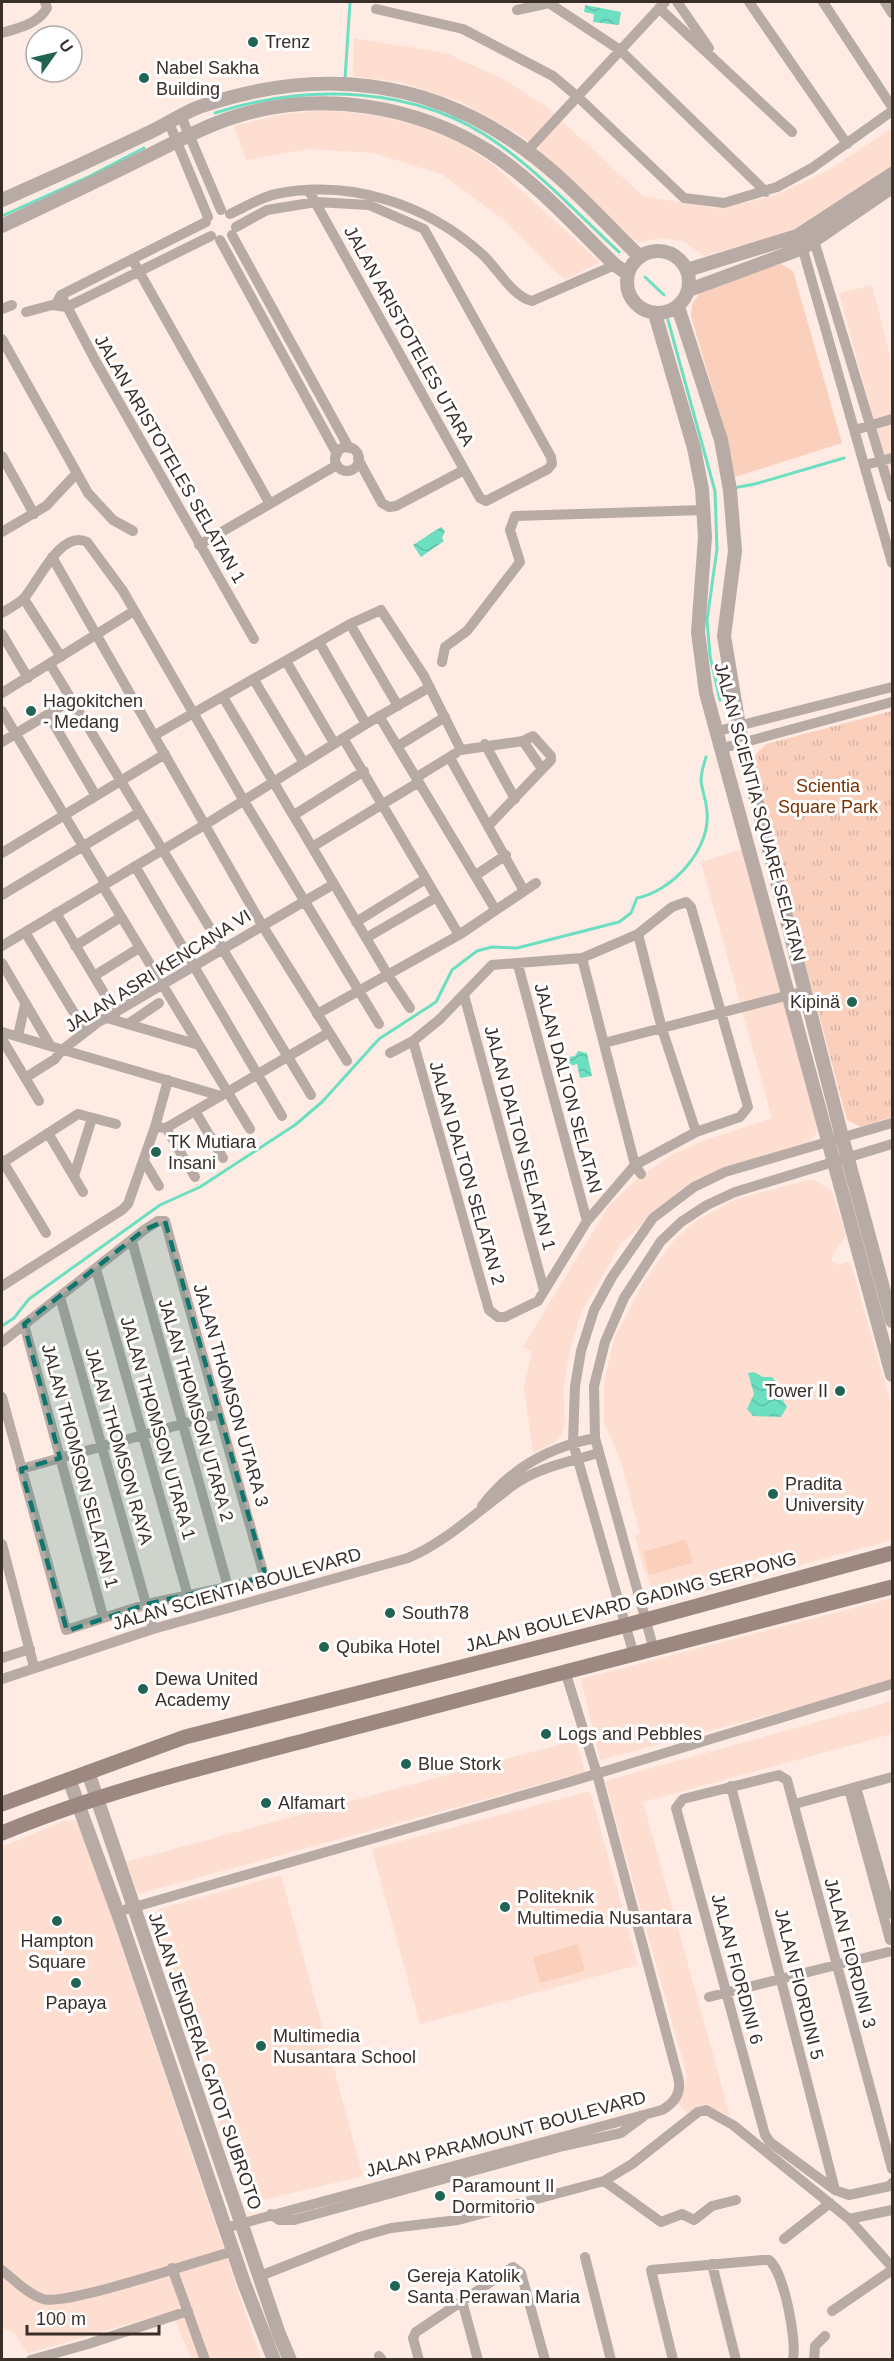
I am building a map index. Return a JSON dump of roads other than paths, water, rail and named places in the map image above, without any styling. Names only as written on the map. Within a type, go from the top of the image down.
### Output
[{"type":"main road","name":"JALAN BOULEVARD GADING SERPONG","points":[[2,1804],[185,1737],[627,1625],[892,1553]]},
{"type":"main road","points":[[2,1833],[64,1807],[566,1671],[892,1587]]},
{"type":"street","points":[[2,33],[35,21],[45,12],[47,8],[45,2]]},
{"type":"street","points":[[677,2],[720,64]]},
{"type":"street","points":[[749,2],[847,144]]},
{"type":"street","points":[[376,9],[463,29],[553,76],[684,198],[724,203],[766,192],[812,168],[892,110],[822,2]]},
{"type":"street","points":[[885,2],[892,13]]},
{"type":"street","points":[[518,10],[549,3],[620,50],[766,192]]},
{"type":"street","points":[[527,151],[662,5],[792,132]]},
{"type":"street","points":[[2,200],[175,120],[196,108],[241,95],[292,85],[345,84],[420,96],[482,123],[527,151],[553,173],[640,257]]},
{"type":"street","points":[[2,226],[236,116],[280,107],[333,102],[396,112],[439,125],[500,159],[541,192],[615,265],[628,274]]},
{"type":"street","points":[[175,120],[226,212],[289,338],[349,448],[356,452],[382,502],[389,507],[396,506],[464,470]]},
{"type":"street","points":[[184,139],[207,220],[215,238],[277,344],[343,470],[350,471],[356,466],[358,459]]},
{"type":"street","points":[[687,270],[806,238],[892,174]]},
{"type":"street","points":[[689,290],[687,270],[682,262],[667,252],[657,250],[640,257],[628,274],[630,295],[644,311],[655,314],[671,312],[678,307],[689,290],[806,238],[892,187]]},
{"type":"street","points":[[61,302],[132,259],[207,220],[275,194],[326,189],[371,194],[433,220],[482,255],[527,300],[540,299],[615,265]]},
{"type":"street","name":"JALAN ARISTOTELES UTARA","points":[[309,191],[464,470],[480,498],[486,501],[548,469],[552,464],[551,458],[424,229]]},
{"type":"street","points":[[26,312],[61,302],[139,272],[234,231],[267,210],[316,202],[369,205],[424,229],[433,220]]},
{"type":"street","points":[[806,238],[872,425],[887,459],[892,497]]},
{"type":"street","points":[[806,238],[892,563]]},
{"type":"street","points":[[132,259],[270,504]]},
{"type":"street","name":"JALAN ARISTOTELES SELATAN 1","points":[[61,302],[254,639]]},
{"type":"street","name":"JALAN SCIENTIA SQUARE SELATAN","points":[[678,307],[721,440],[730,490],[735,551],[724,636],[742,744],[805,991],[835,1138]]},
{"type":"street","name":"JALAN SCIENTIA SQUARE SELATAN","points":[[655,314],[694,448],[704,510],[705,537],[698,632],[706,693],[790,995],[835,1138]]},
{"type":"street","points":[[277,344],[289,338]]},
{"type":"street","points":[[2,339],[76,474],[99,508],[113,520],[133,531]]},
{"type":"street","points":[[855,430],[892,418]]},
{"type":"street","points":[[199,545],[270,504],[337,459],[342,449],[349,448]]},
{"type":"street","points":[[2,456],[33,514]]},
{"type":"street","points":[[865,465],[887,459]]},
{"type":"street","points":[[2,532],[54,500],[76,474]]},
{"type":"street","points":[[442,662],[445,647],[466,631],[520,562],[510,530],[515,516],[704,510]]},
{"type":"street","points":[[2,613],[24,598],[52,557],[71,542],[82,539],[87,542],[136,614],[244,801],[379,1024]]},
{"type":"street","points":[[52,557],[95,635],[267,923],[328,1033],[347,1061]]},
{"type":"street","points":[[24,598],[61,657]]},
{"type":"street","points":[[155,735],[378,610],[382,611],[430,687],[461,750]]},
{"type":"street","points":[[2,693],[95,635],[136,614]]},
{"type":"street","points":[[350,624],[398,705]]},
{"type":"street","points":[[2,634],[28,678]]},
{"type":"street","points":[[319,642],[366,724]]},
{"type":"street","points":[[286,661],[338,740],[364,771],[424,880],[459,935]]},
{"type":"street","points":[[50,664],[70,701],[141,812],[310,1095]]},
{"type":"street","points":[[254,680],[304,763]]},
{"type":"street","points":[[2,946],[244,801],[338,740],[430,687]]},
{"type":"street","points":[[718,731],[892,687]]},
{"type":"street","points":[[223,697],[356,922],[410,1008]]},
{"type":"street","points":[[2,742],[70,701]]},
{"type":"street","points":[[723,748],[892,702]]},
{"type":"street","points":[[2,711],[64,814],[161,986],[199,1045],[225,1093],[250,1129]]},
{"type":"street","points":[[48,714],[96,796]]},
{"type":"street","points":[[379,716],[495,909]]},
{"type":"street","points":[[398,746],[445,717]]},
{"type":"street","points":[[312,847],[384,804],[461,750],[485,744],[535,738],[551,756],[551,760],[489,825]]},
{"type":"street","points":[[485,744],[515,799]]},
{"type":"street","points":[[2,853],[165,754]]},
{"type":"street","points":[[450,758],[524,891]]},
{"type":"street","points":[[294,815],[364,771]]},
{"type":"street","points":[[2,895],[141,812]]},
{"type":"street","points":[[476,875],[506,855]]},
{"type":"street","points":[[135,866],[282,1116]]},
{"type":"street","points":[[356,922],[424,880]]},
{"type":"street","name":"JALAN ASRI KENCANA VI","points":[[25,1078],[55,1059],[62,1050],[85,1031],[161,986],[192,964],[224,949],[334,884]]},
{"type":"street","points":[[317,1014],[459,935],[536,884]]},
{"type":"street","points":[[366,938],[435,898]]},
{"type":"street","points":[[390,1053],[413,1041],[464,995],[492,965],[582,958],[638,934],[679,903],[686,902],[691,907],[748,1107],[740,1117],[696,1132],[638,1170],[587,1221],[544,1290]]},
{"type":"street","points":[[57,915],[94,976],[111,1016],[128,1024],[199,1045]]},
{"type":"street","points":[[75,946],[121,917]]},
{"type":"street","points":[[25,932],[85,1031]]},
{"type":"street","points":[[638,934],[662,1029],[696,1132]]},
{"type":"street","points":[[94,976],[139,948]]},
{"type":"street","points":[[582,958],[638,1170]]},
{"type":"street","points":[[2,963],[50,1045]]},
{"type":"street","name":"JALAN DALTON SELATAN","points":[[518,964],[587,1221]]},
{"type":"street","points":[[604,1043],[805,991]]},
{"type":"street","name":"JALAN DALTON SELATAN 1","points":[[464,995],[544,1290]]},
{"type":"street","points":[[18,1036],[25,1004]]},
{"type":"street","points":[[128,1024],[159,1004]]},
{"type":"street","points":[[2,1032],[168,1080],[225,1093]]},
{"type":"street","points":[[161,1127],[195,1111],[289,1058],[328,1033]]},
{"type":"street","points":[[2,1039],[39,1101]]},
{"type":"street","name":"JALAN DALTON SELATAN 2","points":[[413,1041],[492,1314],[505,1317],[538,1301],[544,1290]]},
{"type":"street","points":[[2,1286],[128,1204],[144,1161],[161,1127],[168,1080]]},
{"type":"street","points":[[195,1111],[223,1158]]},
{"type":"street","points":[[46,1233],[2,1161],[78,1114],[116,1124]]},
{"type":"street","points":[[75,1176],[92,1118]]},
{"type":"street","points":[[634,1654],[573,1443],[575,1386],[587,1329],[612,1277],[653,1218],[694,1187],[725,1172],[892,1123]]},
{"type":"street","points":[[161,1127],[195,1177]]},
{"type":"street","points":[[48,1133],[83,1192]]},
{"type":"street","points":[[835,1138],[892,1375]]},
{"type":"street","points":[[654,1650],[595,1438],[594,1386],[605,1342],[624,1298],[661,1241],[681,1222],[707,1205],[735,1192],[892,1144]]},
{"type":"street","points":[[841,1160],[892,1321]]},
{"type":"street","points":[[144,1161],[159,1186]]},
{"type":"street","name":"JALAN THOMSON UTARA 3","points":[[132,1241],[158,1221],[166,1223],[266,1576],[263,1579],[228,1587]]},
{"type":"street","points":[[2,1342],[132,1241]]},
{"type":"street","name":"JALAN THOMSON UTARA 2","points":[[132,1241],[228,1587]]},
{"type":"street","points":[[630,1251],[647,1261]]},
{"type":"street","name":"JALAN THOMSON UTARA 1","points":[[96,1269],[188,1596]]},
{"type":"street","name":"JALAN THOMSON RAYA","points":[[60,1297],[153,1618],[152,1625]]},
{"type":"street","name":"JALAN THOMSON SELATAN 1","points":[[24,1324],[104,1617]]},
{"type":"street","points":[[2,1398],[65,1628],[69,1630],[104,1617],[228,1587]]},
{"type":"street","points":[[21,1469],[219,1414]]},
{"type":"street","name":"JALAN SCIENTIA BOULEVARD","points":[[474,1516],[509,1476],[530,1461],[573,1443],[595,1438]]},
{"type":"street","name":"JALAN SCIENTIA BOULEVARD","points":[[2,1679],[152,1625],[408,1558],[431,1547],[515,1484],[536,1472],[598,1453]]},
{"type":"street","points":[[2,1544],[34,1667]]},
{"type":"street","points":[[2,1658],[30,1650]]},
{"type":"street","name":"JALAN PARAMOUNT BOULEVARD","points":[[225,2228],[662,2110],[672,2103],[680,2084],[597,1774],[566,1671]]},
{"type":"street","points":[[117,1912],[597,1774],[892,1684]]},
{"type":"street","name":"JALAN JENDERAL GATOT SUBROTO","points":[[88,1772],[241,2223],[290,2360]]},
{"type":"street","name":"JALAN FIORDINI 3","points":[[731,1786],[779,1775],[787,1780],[892,2169]]},
{"type":"street","points":[[795,1804],[892,1777]]},
{"type":"street","name":"JALAN JENDERAL GATOT SUBROTO","points":[[69,1779],[264,2341],[274,2360]]},
{"type":"street","name":"JALAN FIORDINI 6","points":[[731,1786],[682,1799],[676,1808],[767,2139],[835,2190]]},
{"type":"street","name":"JALAN FIORDINI 5","points":[[731,1786],[835,2190]]},
{"type":"street","points":[[853,1788],[892,1914]]},
{"type":"street","points":[[709,1997],[888,1948],[853,1788]]},
{"type":"street","points":[[260,2276],[359,2237],[391,2228],[458,2220],[604,2181],[632,2164],[698,2112],[706,2110],[733,2125],[849,2219],[892,2269],[831,2311]]},
{"type":"street","points":[[604,2181],[661,2222],[682,2214],[695,2220],[712,2206],[736,2200]]},
{"type":"street","points":[[835,2190],[849,2195],[890,2186],[892,2183]]},
{"type":"street","points":[[784,2239],[830,2203]]},
{"type":"street","points":[[849,2219],[892,2210]]},
{"type":"street","points":[[2,2270],[40,2298],[51,2301],[93,2292],[234,2251]]},
{"type":"street","points":[[585,2257],[611,2360]]},
{"type":"street","points":[[673,2360],[651,2270],[769,2260],[778,2271],[794,2341],[793,2360]]},
{"type":"street","points":[[712,2264],[736,2360]]},
{"type":"street","points":[[419,2360],[413,2338],[416,2332],[513,2267],[521,2273],[545,2360]]},
{"type":"street","points":[[172,2268],[205,2360]]},
{"type":"street","points":[[462,2301],[478,2360]]},
{"type":"street","points":[[31,2360],[66,2355],[188,2311]]},
{"type":"street","points":[[814,2360],[815,2346],[825,2336]]},
{"type":"water","points":[[585,5],[621,12],[619,25],[593,22],[594,14],[584,12]]},
{"type":"water","points":[[441,527],[445,531],[442,538],[444,541],[421,557],[413,545]]},
{"type":"water","points":[[578,1051],[587,1053],[592,1076],[580,1078],[577,1064],[571,1066],[567,1062],[569,1057],[575,1056]]},
{"type":"water","points":[[754,1372],[775,1380],[787,1407],[781,1417],[753,1416],[747,1409],[754,1394],[748,1373]]},
{"type":"waterway","points":[[345,79],[350,2]]},
{"type":"waterway","points":[[215,113],[251,103],[324,94],[362,95],[434,110],[468,125],[516,157],[619,252]]},
{"type":"waterway","points":[[2,216],[88,177],[144,148]]},
{"type":"waterway","points":[[645,277],[664,295]]},
{"type":"waterway","points":[[668,320],[715,491],[717,549],[707,620],[710,656],[720,700]]},
{"type":"waterway","points":[[733,488],[755,484],[844,458]]},
{"type":"waterway","points":[[2,1326],[14,1318],[29,1299],[160,1205],[200,1187],[295,1125],[322,1102],[379,1039],[436,1002],[452,970],[477,951],[492,947],[517,948],[619,922],[631,913],[637,898],[650,894],[676,878],[696,854],[707,826],[707,811],[701,781],[706,757]]},
{"type":"place","name":"Trenz","points":[[253,42]]},
{"type":"place","name":"Nabel Sakha Building","points":[[144,78]]},
{"type":"place","name":"Hagokitchen - Medang","points":[[31,711]]},
{"type":"place","name":"Kipinä","points":[[852,1002]]},
{"type":"place","name":"TK Mutiara Insani","points":[[156,1152]]},
{"type":"place","name":"Tower II","points":[[840,1391]]},
{"type":"place","name":"Pradita University","points":[[773,1494]]},
{"type":"place","name":"South78","points":[[390,1613]]},
{"type":"place","name":"Qubika Hotel","points":[[324,1647]]},
{"type":"place","name":"Dewa United Academy","points":[[143,1689]]},
{"type":"place","name":"Logs and Pebbles","points":[[546,1734]]},
{"type":"place","name":"Blue Stork","points":[[406,1764]]},
{"type":"place","name":"Alfamart","points":[[266,1803]]},
{"type":"place","name":"Politeknik Multimedia Nusantara","points":[[505,1907]]},
{"type":"place","name":"Hampton Square","points":[[57,1921]]},
{"type":"place","name":"Papaya","points":[[76,1983]]},
{"type":"place","name":"Multimedia Nusantara School","points":[[261,2046]]},
{"type":"place","name":"Paramount Il Dormitorio","points":[[440,2196]]},
{"type":"place","name":"Gereja Katolik Santa Perawan Maria","points":[[395,2286]]},
{"type":"park label","name":"Scientia Square Park","points":[[828,796]]}]
